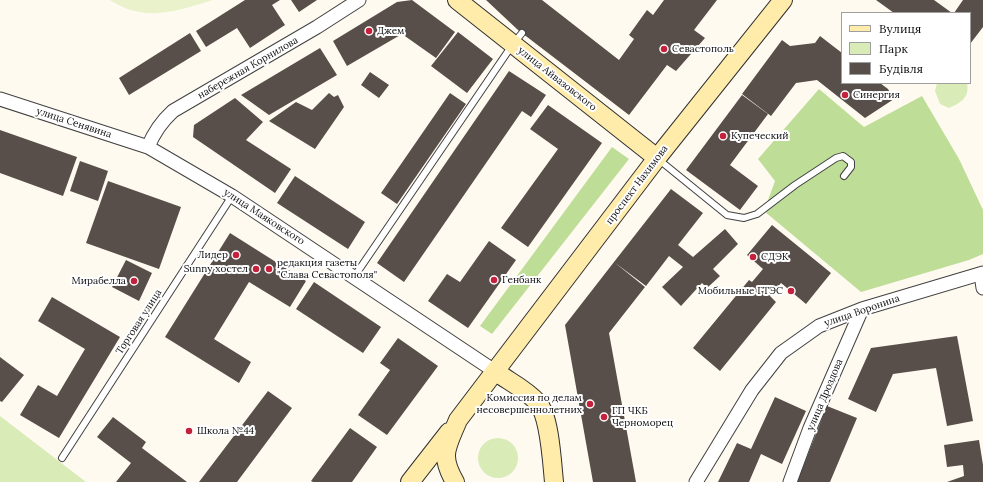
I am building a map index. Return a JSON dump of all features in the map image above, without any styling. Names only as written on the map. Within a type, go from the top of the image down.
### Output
[{"type":"main road","name":"улица Айвазовского","points":[[457,0],[518,39],[657,158]]},
{"type":"main road","name":"проспект Нахимова","points":[[410,482],[496,372],[657,158],[783,0]]},
{"type":"main road","points":[[496,372],[540,404],[546,422],[554,482]]},
{"type":"main road","points":[[455,482],[448,470],[445,459],[448,444],[458,420]]},
{"type":"street","name":"набережная Корнилова","points":[[148,147],[153,134],[162,121],[173,111],[317,27],[360,0]]},
{"type":"street","name":"улица Сенявина","points":[[0,99],[148,147]]},
{"type":"street","name":"улица Маяковского","points":[[148,147],[232,196],[496,372]]},
{"type":"street","points":[[982,274],[983,288]]},
{"type":"street","name":"улица Воронина","points":[[696,482],[752,390],[781,353],[819,326],[862,309],[982,274]]},
{"type":"street","name":"улица Дроздова","points":[[790,482],[862,309]]},
{"type":"lane","points":[[354,277],[518,39]]},
{"type":"lane","points":[[657,158],[727,215],[744,218],[757,214],[795,185],[836,158],[843,156],[851,162],[851,167],[844,176]]},
{"type":"lane","name":"Торговая улица","points":[[62,458],[232,196]]},
{"type":"green space","points":[[110,0],[213,0],[173,11],[148,13],[123,7]]},
{"type":"green space","points":[[937,84],[967,84],[968,88],[964,99],[949,108],[940,104],[935,91]]},
{"type":"green space","points":[[819,89],[864,127],[922,96],[959,159],[983,210],[983,254],[969,260],[861,292],[764,211],[775,181],[758,159]]},
{"type":"green space","points":[[612,147],[629,159],[492,334],[480,326]]},
{"type":"green space","points":[[0,416],[86,482],[0,482]]},
{"type":"green space","points":[[498,438],[506,440],[512,444],[516,450],[518,458],[516,466],[512,472],[506,476],[498,478],[490,476],[484,472],[480,466],[478,458],[480,450],[484,444],[490,440]]},
{"type":"building","points":[[245,0],[280,0],[272,5],[285,25],[250,48],[237,28],[206,47],[196,31]]},
{"type":"building","points":[[291,0],[317,0],[299,12]]},
{"type":"building","points":[[412,0],[455,32],[436,58],[402,34],[347,66],[333,41],[397,2]]},
{"type":"building","points":[[486,0],[542,0],[619,60],[634,39],[629,35],[647,10],[653,15],[664,0],[717,0],[694,30],[705,38],[676,71],[667,65],[629,115],[518,30]]},
{"type":"building","points":[[876,0],[934,0],[951,12],[893,12]]},
{"type":"building","points":[[963,0],[983,0],[983,27],[971,43],[971,12],[955,12]]},
{"type":"building","points":[[458,32],[493,59],[467,93],[431,66]]},
{"type":"building","points":[[190,33],[201,51],[129,95],[119,78]]},
{"type":"building","points":[[820,36],[841,52],[841,84],[881,84],[888,89],[894,99],[865,118],[817,80],[796,83],[771,116],[742,94],[782,40],[790,46],[815,43]]},
{"type":"building","points":[[320,48],[337,75],[269,115],[241,95]]},
{"type":"building","points":[[509,71],[546,95],[531,117],[522,111],[404,282],[377,263]]},
{"type":"building","points":[[370,72],[389,85],[379,98],[361,85]]},
{"type":"building","points":[[329,93],[334,97],[338,95],[344,107],[315,149],[269,121],[296,102],[312,110]]},
{"type":"building","points":[[450,93],[466,104],[397,204],[381,193]]},
{"type":"building","points":[[742,95],[768,114],[730,165],[758,186],[740,210],[686,170]]},
{"type":"building","points":[[235,98],[263,122],[246,140],[291,169],[275,193],[193,137],[194,125]]},
{"type":"building","points":[[548,105],[602,143],[528,247],[501,228],[558,149],[530,129]]},
{"type":"building","points":[[0,130],[77,157],[63,196],[0,173]]},
{"type":"building","points":[[80,161],[108,171],[98,201],[70,191]]},
{"type":"building","points":[[295,176],[365,222],[348,249],[277,203]]},
{"type":"building","points":[[108,181],[181,207],[159,269],[86,243]]},
{"type":"building","points":[[671,189],[703,213],[678,245],[693,257],[725,229],[738,244],[713,269],[720,276],[707,288],[702,283],[681,306],[662,287],[683,267],[669,256],[646,286],[614,262]]},
{"type":"building","points":[[772,225],[831,273],[806,304],[781,283],[770,296],[776,302],[720,371],[693,348],[749,280],[752,282],[763,269],[747,255]]},
{"type":"building","points":[[230,233],[306,281],[290,307],[249,282],[214,339],[251,362],[239,383],[165,337]]},
{"type":"building","points":[[489,241],[516,260],[468,328],[428,301],[447,274],[460,282]]},
{"type":"building","points":[[126,260],[152,273],[139,301],[112,287]]},
{"type":"building","points":[[614,262],[645,287],[609,333],[636,482],[593,482],[565,325]]},
{"type":"building","points":[[314,282],[381,327],[363,353],[296,309]]},
{"type":"building","points":[[52,297],[120,337],[59,438],[20,415],[38,385],[57,396],[85,349],[38,321]]},
{"type":"building","points":[[957,336],[973,421],[947,426],[936,368],[893,374],[876,412],[848,399],[871,348]]},
{"type":"building","points":[[398,338],[438,366],[387,435],[358,415],[390,370],[380,363]]},
{"type":"building","points":[[0,357],[24,375],[2,402],[0,401]]},
{"type":"building","points":[[268,391],[292,408],[237,482],[199,482]]},
{"type":"building","points":[[775,397],[806,411],[782,464],[761,454],[749,482],[718,482],[737,443],[751,449]]},
{"type":"building","points":[[827,406],[857,418],[830,482],[797,482]]},
{"type":"building","points":[[113,417],[146,442],[142,448],[187,482],[116,482],[131,463],[97,437]]},
{"type":"building","points":[[350,428],[377,447],[352,482],[311,481]]},
{"type":"building","points":[[979,440],[983,465],[983,482],[947,482],[964,476],[963,465],[947,467],[944,445]]},
{"type":"place","name":"Джем","points":[[369,31]]},
{"type":"place","name":"Севастополь","points":[[664,49]]},
{"type":"place","name":"Синергия","points":[[845,95]]},
{"type":"place","name":"Купеческий","points":[[723,136]]},
{"type":"place","name":"Лидер","points":[[236,255]]},
{"type":"place","name":"СДЭК","points":[[753,257]]},
{"type":"place","name":"Sunny хостел","points":[[256,269]]},
{"type":"place","name":"редакция газеты \"Слава Севастополя\"","points":[[269,269]]},
{"type":"place","name":"Генбанк","points":[[494,280]]},
{"type":"place","name":"Мирабелла","points":[[134,281]]},
{"type":"place","name":"Мобильные ГТЭС","points":[[791,291]]},
{"type":"place","name":"Комиссия по делам несовершеннолетних","points":[[590,404]]},
{"type":"place","name":"ГП ЧКБ Черноморец","points":[[604,417]]},
{"type":"place","name":"Школа №44","points":[[189,431]]}]
